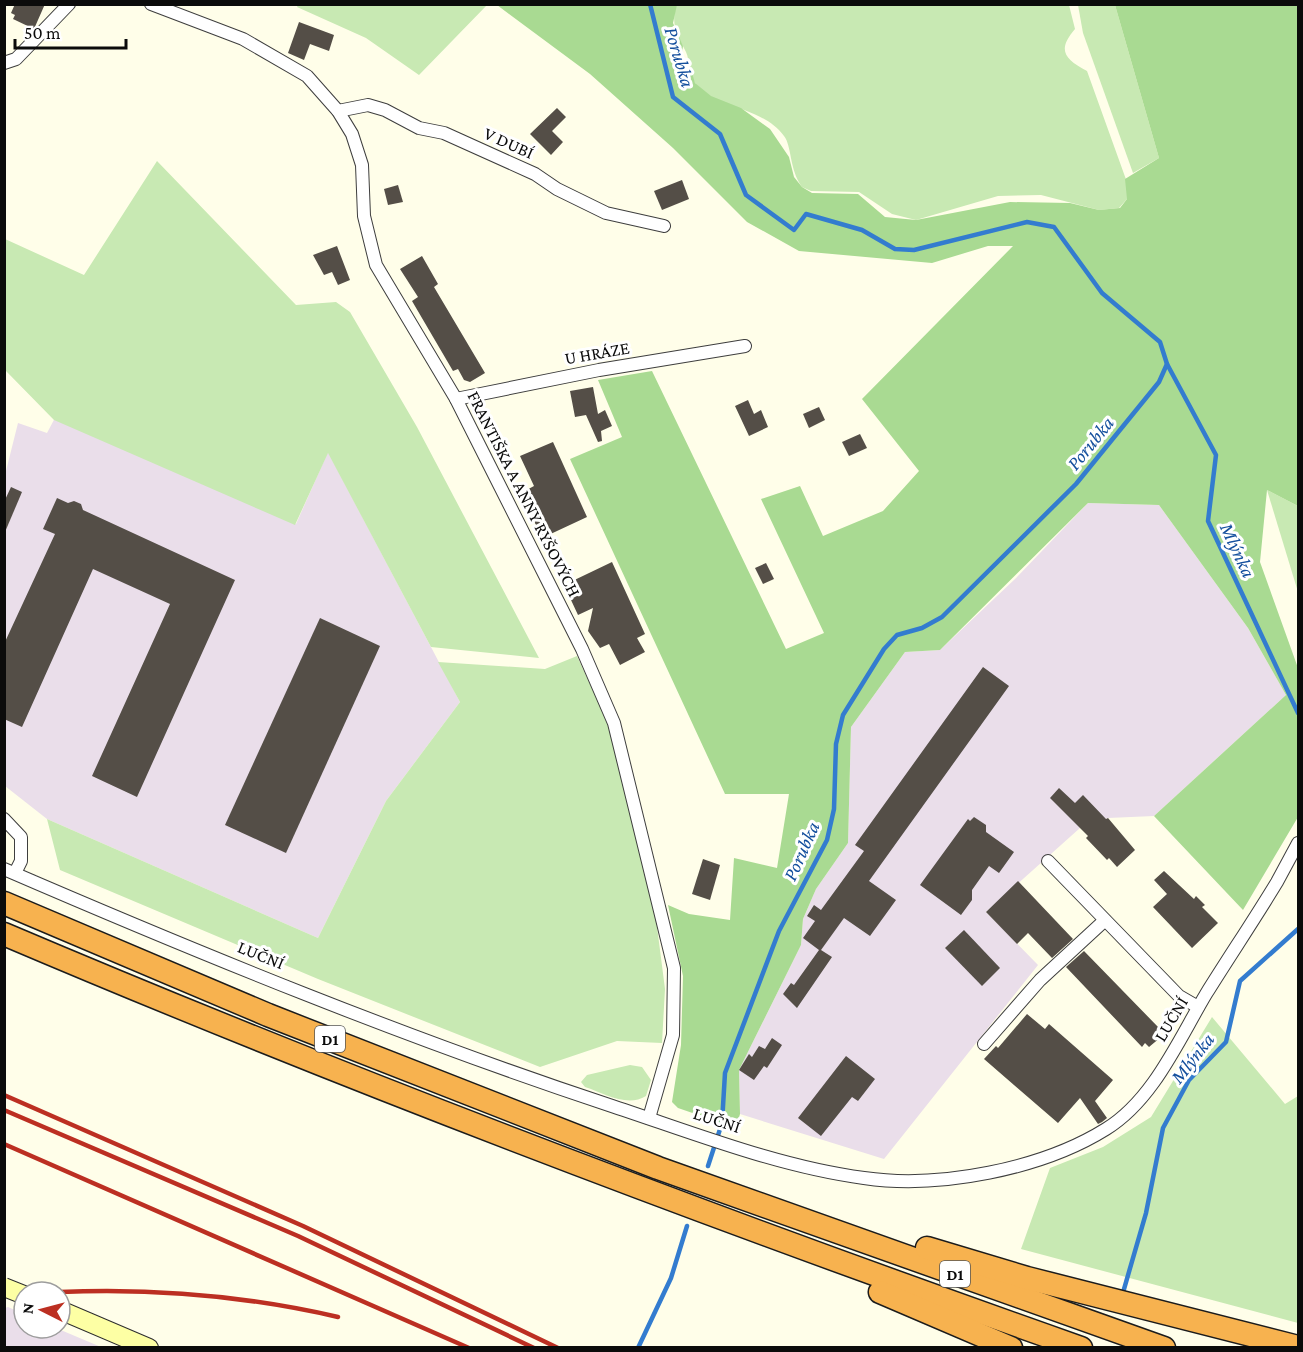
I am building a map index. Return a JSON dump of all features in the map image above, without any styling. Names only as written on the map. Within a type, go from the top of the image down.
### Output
[{"type":"highway","name":"D1","points":[[4,903],[268,1015],[658,1168],[1164,1347]]},
{"type":"highway","name":"D1","points":[[4,934],[228,1029],[649,1193],[1081,1347]]},
{"type":"highway","points":[[747,1199],[805,1207],[963,1260],[1299,1347]]},
{"type":"highway","points":[[738,1225],[839,1276],[1011,1347]]},
{"type":"street","points":[[4,63],[16,59],[69,4]]},
{"type":"street","name":"FRANTIŠKA A ANNY RYŠOVÝCH","points":[[151,4],[252,44],[308,76],[338,111],[352,134],[362,165],[364,216],[376,266],[456,399],[582,649],[614,723],[674,968],[674,1035],[649,1118]]},
{"type":"street","name":"V DUBÍ","points":[[338,111],[368,105],[385,110],[419,128],[444,133],[534,174],[557,189],[606,213],[664,226]]},
{"type":"street","name":"U HRÁZE","points":[[456,399],[599,370],[745,346]]},
{"type":"street","points":[[4,819],[21,837],[21,861],[10,871]]},
{"type":"street","name":"LUČNÍ","points":[[10,871],[318,997],[532,1079],[812,1168],[866,1179],[919,1181],[996,1170],[1027,1162],[1086,1141],[1132,1110],[1277,882],[1299,843]]},
{"type":"street","points":[[1048,861],[1179,996],[1198,1007]]},
{"type":"street","points":[[984,1044],[1040,980],[1104,921]]},
{"type":"street","points":[[72,1315],[149,1347]]},
{"type":"shaded area","points":[[56,416],[296,524],[328,452],[460,702],[386,801],[318,938],[47,819],[5,786],[4,479],[18,423],[47,433]]},
{"type":"shaded area","points":[[1088,503],[1159,505],[1248,628],[1286,695],[1154,816],[1108,818],[1080,828],[986,912],[1038,965],[884,1159],[740,1114],[739,1070],[801,945],[803,919],[816,889],[848,843],[851,727],[905,652],[940,650],[1015,579]]},
{"type":"shaded area","points":[[5,1308],[12,1309],[12,1340],[72,1340],[72,1335],[101,1347],[5,1347]]},
{"type":"green space","points":[[298,4],[487,5],[419,75],[366,38],[297,7]]},
{"type":"green space","points":[[677,4],[1069,5],[1075,29],[1066,43],[1066,53],[1068,58],[1087,71],[1128,185],[1127,199],[1119,208],[1099,210],[1041,195],[998,196],[916,220],[892,214],[859,192],[811,191],[802,187],[798,180],[787,140],[774,126],[750,112],[713,98],[695,83],[674,23]]},
{"type":"green space","points":[[497,5],[677,5],[673,23],[683,46],[680,64],[692,73],[695,83],[711,96],[741,108],[770,129],[789,157],[794,177],[802,187],[812,193],[858,194],[885,217],[916,220],[1010,202],[1070,203],[1099,210],[1120,208],[1127,199],[1125,179],[1159,158],[1115,5],[1298,5],[1298,506],[1267,490],[1260,562],[1298,668],[1298,817],[1243,910],[1154,816],[1286,695],[1248,628],[1159,505],[1088,503],[940,650],[905,652],[851,727],[848,843],[816,889],[803,919],[801,945],[739,1070],[740,1114],[736,1128],[678,1108],[672,1102],[681,1045],[683,976],[668,905],[689,914],[730,920],[734,858],[777,868],[789,794],[725,794],[570,459],[622,437],[598,380],[652,371],[786,649],[824,633],[761,499],[800,486],[823,536],[883,511],[919,471],[862,399],[1013,246],[988,246],[932,263],[799,251],[747,222],[673,148],[590,74]]},
{"type":"green space","points":[[1078,5],[1115,5],[1159,158],[1133,173],[1083,33]]},
{"type":"green space","points":[[157,161],[296,305],[336,302],[350,312],[417,427],[539,658],[431,647],[328,453],[295,525],[54,420],[6,371],[5,239],[84,275]]},
{"type":"green space","points":[[1267,490],[1298,506],[1298,592]]},
{"type":"green space","points":[[577,656],[613,734],[656,919],[665,989],[662,1043],[617,1041],[540,1067],[318,979],[60,870],[47,819],[318,938],[386,801],[460,702],[438,662],[545,669]]},
{"type":"green space","points":[[1212,1017],[1285,1104],[1298,1096],[1298,1323],[1021,1249],[1050,1168],[1103,1147],[1151,1117]]},
{"type":"green space","points":[[630,1065],[642,1067],[651,1080],[646,1096],[639,1099],[616,1098],[585,1087],[581,1082],[587,1075]]},
{"type":"building","points":[[15,4],[45,4],[34,29],[13,19],[15,15],[11,13]]},
{"type":"building","points":[[299,22],[334,35],[329,51],[310,44],[304,60],[288,53]]},
{"type":"building","points":[[557,108],[566,117],[552,131],[563,142],[551,155],[530,134]]},
{"type":"building","points":[[682,180],[689,199],[662,210],[654,191]]},
{"type":"building","points":[[398,185],[403,202],[388,205],[384,189]]},
{"type":"building","points":[[337,246],[350,280],[338,285],[332,272],[324,275],[313,255]]},
{"type":"building","points":[[422,256],[438,284],[434,287],[485,373],[470,382],[464,380],[458,369],[453,371],[412,301],[418,297],[400,269]]},
{"type":"building","points":[[593,387],[598,414],[605,410],[612,426],[601,431],[602,441],[598,442],[586,415],[575,417],[570,391]]},
{"type":"building","points":[[748,400],[754,414],[761,410],[768,427],[749,436],[735,406]]},
{"type":"building","points":[[819,407],[825,420],[809,428],[803,414]]},
{"type":"building","points":[[860,434],[867,448],[849,456],[842,442]]},
{"type":"building","points":[[553,442],[587,517],[542,538],[521,493],[534,486],[520,456]]},
{"type":"building","points":[[11,487],[22,492],[5,532],[4,502]]},
{"type":"building","points":[[57,498],[68,503],[74,501],[81,504],[83,510],[235,580],[137,797],[92,776],[170,604],[93,569],[22,727],[4,719],[4,644],[55,534],[43,529]]},
{"type":"building","points":[[612,562],[645,634],[637,638],[645,652],[620,665],[609,644],[600,648],[588,631],[593,608],[578,615],[564,585]]},
{"type":"building","points":[[766,563],[774,579],[763,584],[755,568]]},
{"type":"building","points":[[320,618],[380,646],[286,853],[225,825]]},
{"type":"building","points":[[983,667],[1009,686],[869,881],[896,900],[870,936],[844,918],[821,950],[832,957],[797,1008],[783,994],[791,983],[794,985],[819,950],[803,938],[815,921],[807,916],[814,905],[821,910],[864,851],[855,845]]},
{"type":"building","points":[[1059,788],[1075,803],[1083,795],[1106,819],[1108,818],[1135,850],[1117,867],[1109,858],[1107,860],[1086,838],[1088,836],[1050,798]]},
{"type":"building","points":[[974,817],[986,825],[986,832],[1014,852],[999,873],[989,866],[972,890],[972,900],[961,915],[920,885],[968,819],[970,821]]},
{"type":"building","points":[[703,859],[720,865],[710,900],[692,894]]},
{"type":"building","points":[[1164,871],[1194,899],[1196,896],[1205,905],[1202,907],[1218,923],[1192,948],[1153,907],[1167,894],[1154,880]]},
{"type":"building","points":[[1018,881],[1073,939],[1052,958],[1028,933],[1017,944],[986,912]]},
{"type":"building","points":[[964,930],[1000,968],[982,986],[945,948]]},
{"type":"building","points":[[1084,951],[1159,1028],[1156,1032],[1161,1037],[1149,1047],[1145,1043],[1142,1047],[1066,967]]},
{"type":"building","points":[[1027,1014],[1045,1029],[1049,1024],[1113,1080],[1095,1101],[1107,1118],[1102,1122],[1098,1124],[1080,1098],[1058,1123],[984,1059],[996,1046],[998,1048]]},
{"type":"building","points":[[772,1038],[782,1045],[767,1068],[764,1066],[754,1080],[739,1070],[749,1054],[752,1057],[759,1046],[765,1049]]},
{"type":"building","points":[[846,1056],[875,1079],[858,1101],[852,1097],[821,1136],[798,1118]]},
{"type":"waterway","name":"Porubka","points":[[650,4],[673,97],[720,134],[746,195],[794,230],[806,214],[862,230],[895,249],[914,250],[1027,222],[1054,227],[1102,293],[1160,342],[1167,364],[1159,382],[1076,484],[942,617],[922,628],[897,635],[884,649],[843,715],[836,744],[834,809],[827,840],[779,931],[725,1073],[722,1123],[708,1166]]},
{"type":"waterway","name":"Mlýnka","points":[[1167,364],[1216,455],[1208,521],[1298,713]]},
{"type":"waterway","name":"Mlýnka","points":[[1122,1296],[1146,1213],[1163,1128],[1189,1080],[1226,1042],[1240,981],[1298,929]]},
{"type":"waterway","name":"Porubka","points":[[638,1348],[671,1278],[687,1226]]},
{"type":"railway","points":[[4,1095],[303,1226],[558,1348]]},
{"type":"railway","points":[[4,1110],[298,1236],[534,1348]]},
{"type":"railway","points":[[4,1144],[469,1348]]},
{"type":"railway","points":[[4,1290],[12,1290]]},
{"type":"railway","points":[[72,1292],[130,1291],[200,1295],[269,1304],[338,1317]]}]
